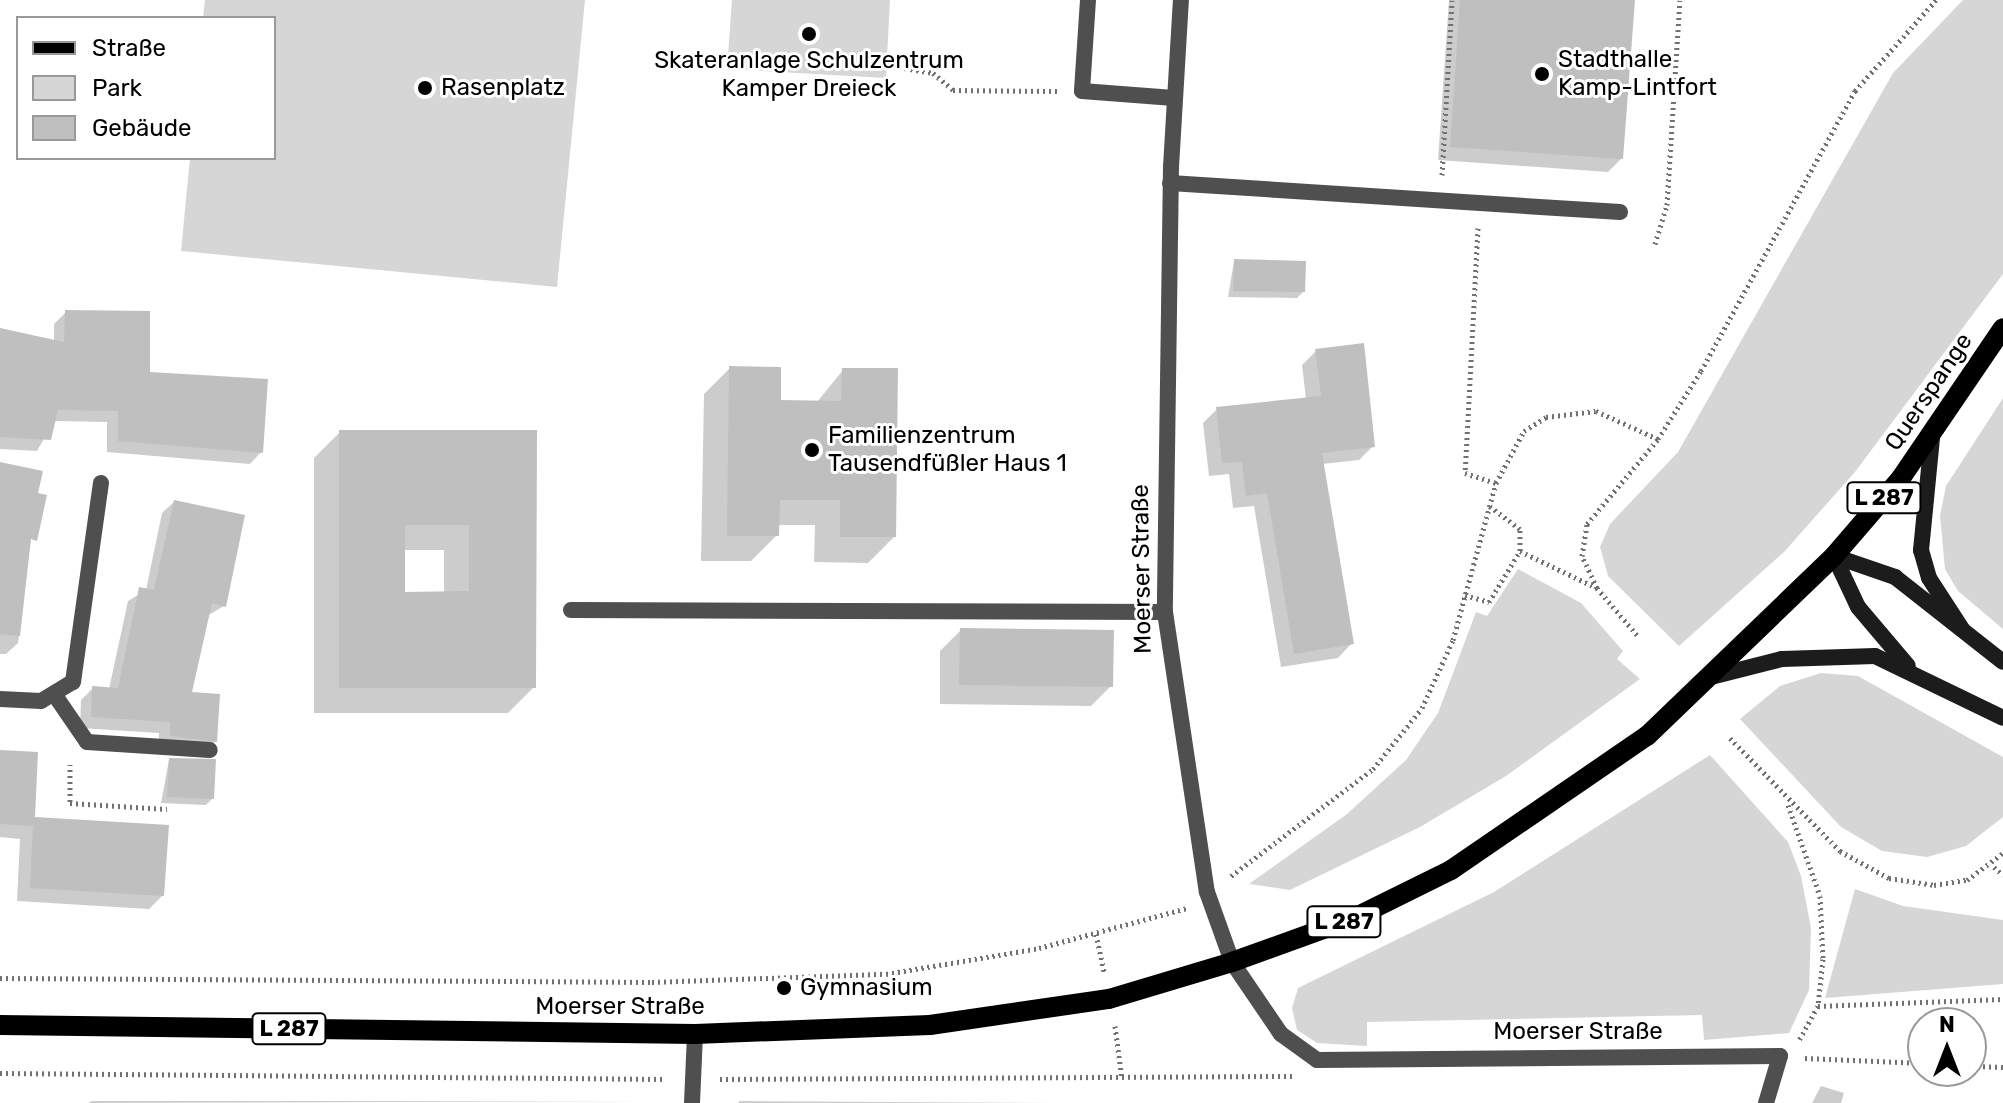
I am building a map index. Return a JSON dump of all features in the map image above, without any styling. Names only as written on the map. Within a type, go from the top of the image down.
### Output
[{"type":"main road","name":"Querspange","points":[[1834,556],[1932,438],[2003,328]]},
{"type":"main road","points":[[1932,438],[1921,550],[1929,578],[1962,629]]},
{"type":"main road","points":[[1834,556],[1895,577],[2003,662]]},
{"type":"main road","name":"Moerser Straße","points":[[0,1025],[695,1034],[930,1025],[1109,999],[1232,962],[1354,918],[1451,870],[1564,799],[1711,677],[1834,556],[1858,607],[1908,666]]},
{"type":"main road","name":"Moerser Straße","points":[[1711,677],[1835,653],[1908,666],[2003,718]]},
{"type":"street","points":[[1088,0],[1082,91],[1174,98]]},
{"type":"street","name":"Moerser Straße","points":[[1181,0],[1171,175],[1165,612],[1207,892],[1232,962],[1281,1034],[1297,1050],[1328,1060],[1780,1056]]},
{"type":"street","points":[[1171,175],[1441,201],[1620,212]]},
{"type":"street","points":[[0,699],[41,701],[73,682],[101,483]]},
{"type":"street","points":[[571,610],[1165,612]]},
{"type":"street","points":[[54,694],[87,742],[210,750]]},
{"type":"street","points":[[692,1103],[695,1034]]},
{"type":"street","points":[[1766,1103],[1780,1056]]},
{"type":"path","points":[[1441,201],[1452,0]]},
{"type":"path","points":[[1655,244],[1667,205],[1680,0]]},
{"type":"path","points":[[1637,635],[1597,588],[1582,556],[1587,524],[1658,439],[1771,251],[1855,91],[1936,0]]},
{"type":"path","points":[[893,66],[933,73],[953,90],[1082,91]]},
{"type":"path","points":[[1480,203],[1465,473],[1496,483]]},
{"type":"path","points":[[0,978],[652,982],[886,974],[1171,916],[1373,769],[1422,708],[1465,595],[1496,483],[1524,431],[1546,417],[1596,411],[1658,439]]},
{"type":"path","points":[[1465,595],[1489,602],[1520,551],[1520,529],[1489,506]]},
{"type":"path","points":[[1520,551],[1597,588]]},
{"type":"path","points":[[1730,738],[1788,804],[1840,851],[1889,878],[1934,885],[1994,867],[2003,853]]},
{"type":"path","points":[[66,757],[73,768],[70,803],[167,809]]},
{"type":"path","points":[[1780,1056],[1806,1033],[1818,1006],[1820,896],[1788,804]]},
{"type":"path","points":[[1994,867],[2003,875]]},
{"type":"path","points":[[1818,1006],[2003,999]]},
{"type":"path","points":[[1780,1056],[1907,1062]]},
{"type":"path","points":[[0,1073],[252,1077],[1189,1079],[1315,1075],[1328,1060]]},
{"type":"green space","name":"Rasenplatz","points":[[205,0],[585,0],[557,287],[181,251],[190,160],[276,160],[276,16],[203,16]]},
{"type":"green space","name":"Skateranlage Schulzentrum Kamper Dreieck","points":[[732,0],[890,0],[886,78],[727,69]]},
{"type":"green space","points":[[1963,0],[2003,0],[2003,274],[1855,472],[1784,552],[1679,646],[1608,576],[1600,547],[1610,524],[1678,452],[1893,73]]},
{"type":"green space","points":[[2003,398],[2003,629],[1958,591],[1945,569],[1940,516],[1946,486]]},
{"type":"green space","points":[[1518,569],[1581,603],[1623,651],[1617,659],[1640,679],[1506,776],[1420,827],[1290,890],[1249,884],[1347,814],[1406,760],[1438,713],[1476,612],[1487,616]]},
{"type":"green space","points":[[1821,673],[1858,676],[2003,757],[2003,817],[1966,846],[1927,857],[1882,851],[1841,827],[1740,719],[1780,686]]},
{"type":"green space","points":[[1710,755],[1788,842],[1801,876],[1811,928],[1809,990],[1789,1033],[1704,1040],[1702,1015],[1367,1022],[1367,1046],[1317,1043],[1297,1030],[1292,1008],[1298,988],[1494,892]]},
{"type":"green space","points":[[1855,889],[1903,906],[2003,920],[2003,984],[1825,998]]},
{"type":"building","name":"Stadthalle Kamp-Lintfort","points":[[1460,0],[1635,0],[1623,159],[1450,147]]},
{"type":"building","points":[[1234,259],[1306,261],[1305,292],[1233,291]]},
{"type":"building","points":[[65,310],[150,311],[150,372],[268,379],[263,453],[118,441],[118,411],[58,410],[51,440],[0,437],[0,328],[64,342]]},
{"type":"building","points":[[1364,343],[1375,447],[1322,453],[1354,644],[1294,654],[1267,493],[1246,496],[1242,462],[1222,463],[1216,407],[1321,396],[1315,349]]},
{"type":"building","name":"Familienzentrum Tausendfüßler Haus 1","points":[[729,366],[781,367],[781,400],[841,401],[842,368],[898,368],[896,537],[840,537],[840,500],[780,500],[779,536],[727,536]]},
{"type":"building","points":[[339,430],[537,430],[536,688],[339,688]],"holes":[[[405,525],[469,525],[469,591],[405,592]]]},
{"type":"building","points":[[0,462],[43,471],[38,493],[47,495],[37,541],[31,539],[20,636],[0,634]]},
{"type":"building","points":[[174,500],[245,515],[226,607],[212,603],[192,692],[220,694],[217,742],[170,736],[170,722],[91,717],[92,686],[118,688],[139,587],[154,590]]},
{"type":"building","points":[[960,628],[1114,630],[1113,687],[959,685]]},
{"type":"building","points":[[0,750],[38,752],[35,817],[169,825],[164,896],[30,888],[33,826],[0,824]]},
{"type":"building","points":[[169,758],[216,759],[214,799],[167,797]]},
{"type":"place","name":"Skateranlage Schulzentrum Kamper Dreieck","points":[[809,34]]},
{"type":"place","name":"Stadthalle Kamp-Lintfort","points":[[1542,74]]},
{"type":"place","name":"Rasenplatz","points":[[425,88]]},
{"type":"place","name":"Familienzentrum Tausendfüßler Haus 1","points":[[812,450]]},
{"type":"place","name":"Gymnasium","points":[[784,988]]}]
